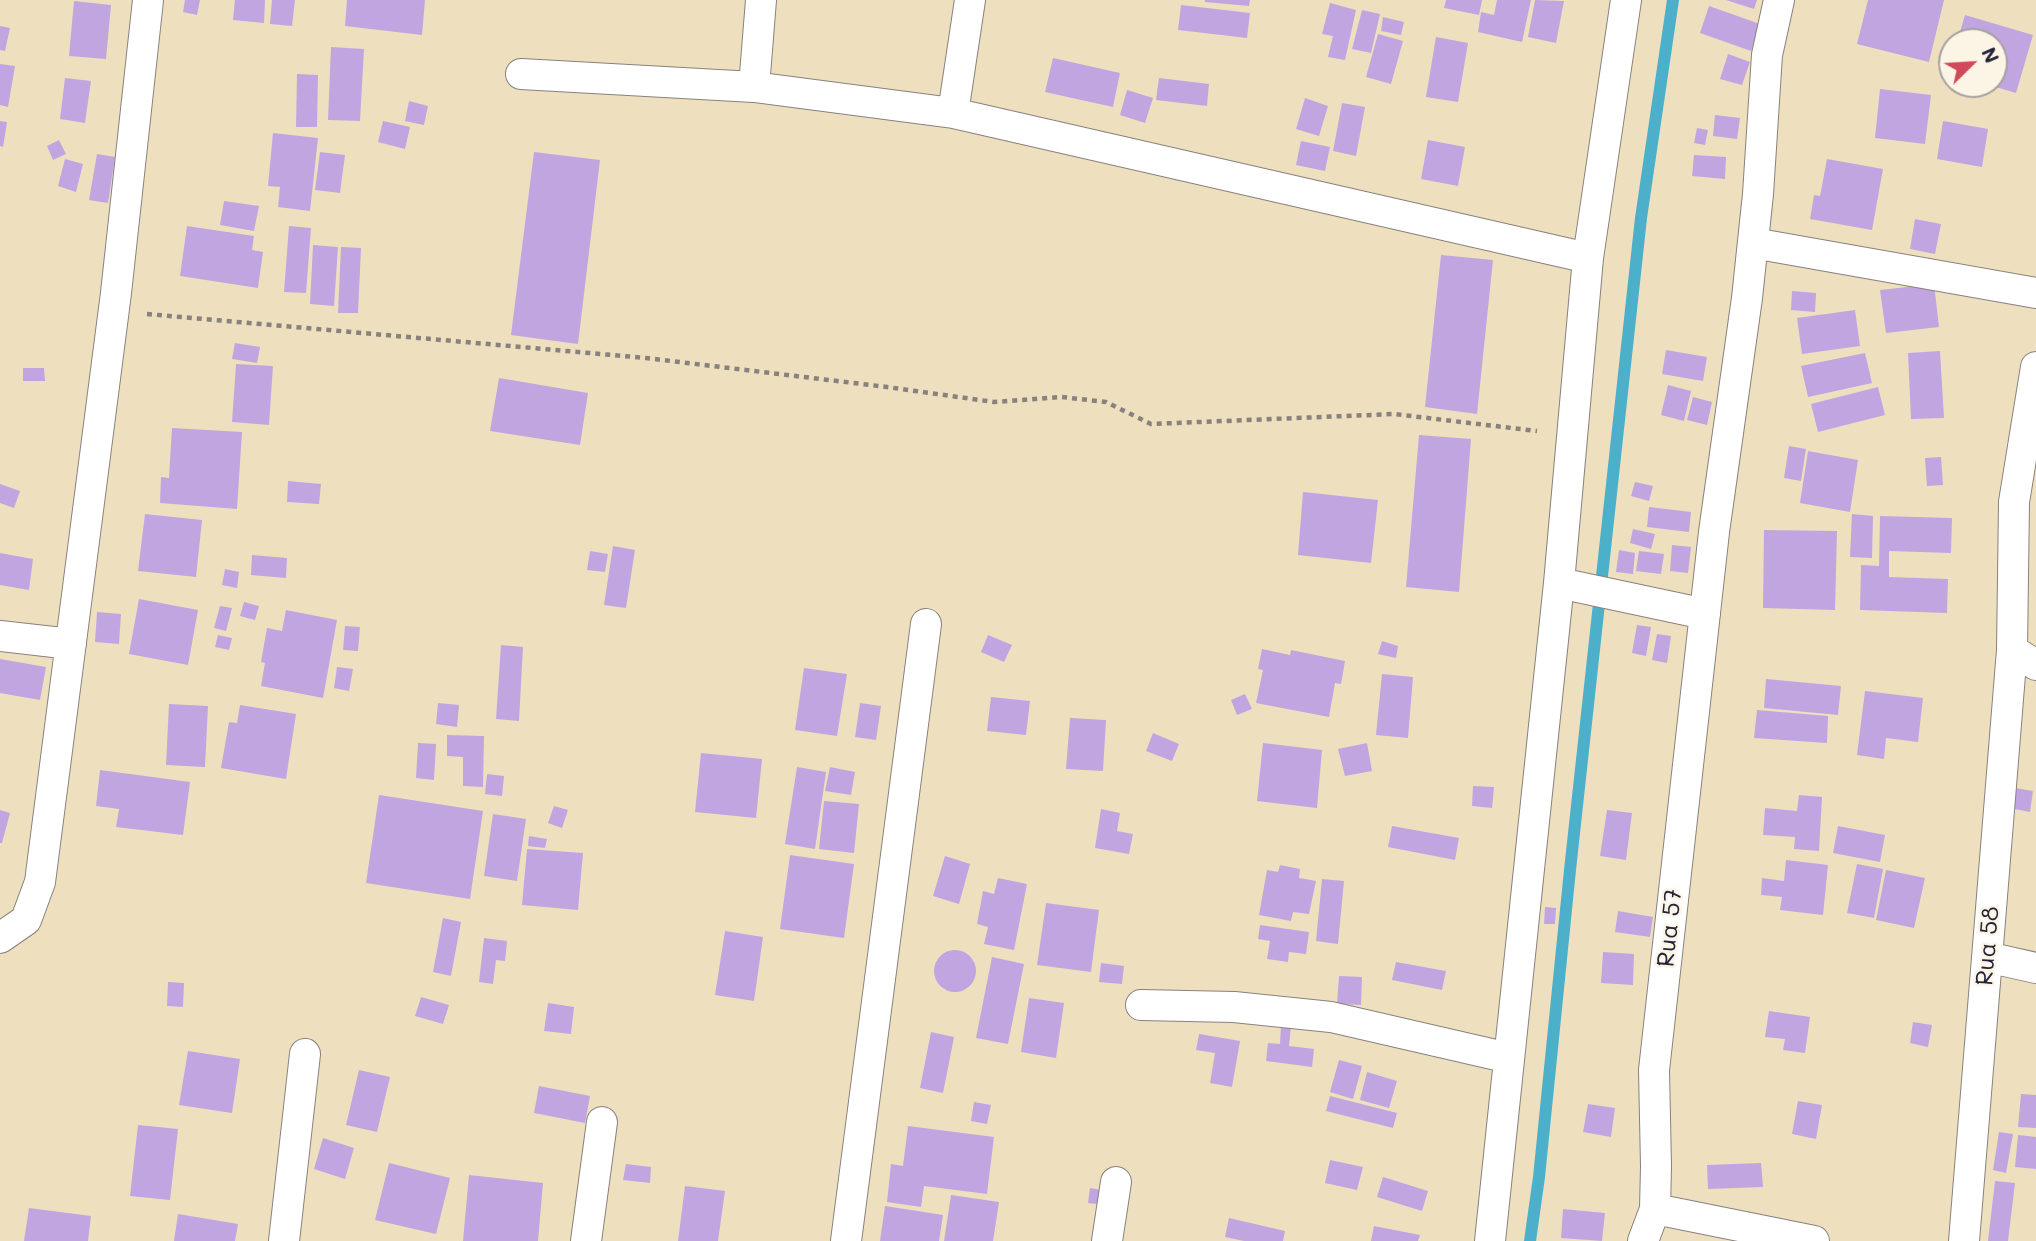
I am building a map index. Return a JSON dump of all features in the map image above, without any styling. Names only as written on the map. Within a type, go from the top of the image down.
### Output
[{"type":"street","points":[[0,938],[26,920],[40,882],[113,310],[148,0]]},
{"type":"street","points":[[754,87],[761,0]]},
{"type":"street","points":[[953,113],[970,0]]},
{"type":"street","points":[[1490,1241],[1559,583],[1588,258],[1626,0]]},
{"type":"street","name":"Rua 57","points":[[1643,1241],[1655,1209],[1654,1070],[1705,614],[1753,243],[1767,55],[1779,0]]},
{"type":"street","points":[[521,74],[754,87],[953,113],[1588,258]]},
{"type":"street","points":[[1753,243],[2036,293]]},
{"type":"street","name":"Rua 58","points":[[1964,1241],[1987,957],[2024,657],[2024,591],[2014,502],[2036,367]]},
{"type":"street","points":[[1559,583],[1705,614]]},
{"type":"street","points":[[846,1241],[926,624]]},
{"type":"street","points":[[0,636],[71,644]]},
{"type":"street","points":[[1987,957],[2036,968]]},
{"type":"street","points":[[1141,1004],[1234,1007],[1331,1017],[1509,1058]]},
{"type":"street","points":[[284,1241],[304,1054]]},
{"type":"street","points":[[586,1241],[602,1122]]},
{"type":"street","points":[[1107,1241],[1116,1182]]},
{"type":"street","points":[[1655,1209],[1814,1241]]},
{"type":"path","points":[[113,310],[646,358],[994,402],[1062,397],[1106,402],[1151,425],[1394,414],[1573,434]]},
{"type":"building","points":[[185,0],[200,0],[197,15],[183,12]]},
{"type":"building","points":[[235,0],[265,0],[264,23],[233,20]]},
{"type":"building","points":[[272,0],[295,0],[292,26],[270,24]]},
{"type":"building","points":[[347,0],[425,0],[422,35],[345,26]]},
{"type":"building","points":[[1205,0],[1250,0],[1249,6]]},
{"type":"building","points":[[1446,0],[1482,0],[1479,15],[1444,8]]},
{"type":"building","points":[[1497,0],[1531,0],[1522,42],[1478,32],[1481,12],[1494,15]]},
{"type":"building","points":[[1535,0],[1564,1],[1556,43],[1528,37]]},
{"type":"building","points":[[1726,0],[1757,0],[1754,9]]},
{"type":"building","points":[[1868,0],[1944,0],[1929,62],[1857,44]]},
{"type":"building","points":[[74,1],[111,5],[106,59],[69,56]]},
{"type":"building","points":[[1330,3],[1356,10],[1345,60],[1328,57],[1333,36],[1322,34]]},
{"type":"building","points":[[1181,5],[1250,13],[1247,38],[1178,30]]},
{"type":"building","points":[[1709,6],[1760,24],[1751,51],[1700,33]]},
{"type":"building","points":[[1362,10],[1380,14],[1371,53],[1352,49]]},
{"type":"building","points":[[1965,15],[2033,35],[2016,93],[2008,91],[2008,28],[1961,28]]},
{"type":"building","points":[[1383,17],[1404,22],[1401,35],[1381,31]]},
{"type":"building","points":[[0,26],[10,28],[5,51],[0,50]]},
{"type":"building","points":[[1378,34],[1403,41],[1391,84],[1366,77]]},
{"type":"building","points":[[1436,37],[1468,43],[1458,102],[1426,97]]},
{"type":"building","points":[[331,47],[364,49],[360,121],[328,120]]},
{"type":"building","points":[[1728,54],[1750,62],[1742,85],[1720,79]]},
{"type":"building","points":[[1053,58],[1120,73],[1113,107],[1045,92]]},
{"type":"building","points":[[0,64],[15,66],[8,107],[0,105]]},
{"type":"building","points":[[297,74],[318,75],[317,127],[296,127]]},
{"type":"building","points":[[65,78],[91,81],[85,123],[60,119]]},
{"type":"building","points":[[1159,78],[1209,84],[1207,106],[1156,100]]},
{"type":"building","points":[[1880,89],[1931,95],[1925,144],[1875,138]]},
{"type":"building","points":[[1127,90],[1153,98],[1145,123],[1120,115]]},
{"type":"building","points":[[1305,98],[1328,106],[1319,136],[1296,129]]},
{"type":"building","points":[[409,101],[428,106],[424,125],[405,121]]},
{"type":"building","points":[[1342,103],[1365,107],[1356,156],[1333,151]]},
{"type":"building","points":[[1715,115],[1740,118],[1737,139],[1713,136]]},
{"type":"building","points":[[0,121],[7,122],[3,147],[0,146]]},
{"type":"building","points":[[383,121],[410,127],[405,149],[378,142]]},
{"type":"building","points":[[1943,121],[1988,129],[1982,167],[1937,159]]},
{"type":"building","points":[[1697,128],[1708,130],[1705,145],[1694,143]]},
{"type":"building","points":[[273,133],[318,138],[310,211],[278,207],[280,187],[268,186]]},
{"type":"building","points":[[59,140],[66,154],[53,160],[47,146]]},
{"type":"building","points":[[1428,140],[1465,147],[1458,186],[1421,179]]},
{"type":"building","points":[[1301,141],[1330,147],[1325,171],[1296,165]]},
{"type":"building","points":[[320,152],[345,155],[340,193],[315,190]]},
{"type":"building","points":[[534,152],[600,160],[578,344],[511,335]]},
{"type":"building","points":[[97,154],[115,157],[108,203],[89,200]]},
{"type":"building","points":[[1694,155],[1726,157],[1725,179],[1692,176]]},
{"type":"building","points":[[65,159],[83,164],[76,192],[58,186]]},
{"type":"building","points":[[1827,159],[1883,169],[1872,230],[1810,219],[1814,195],[1820,196]]},
{"type":"building","points":[[224,201],[259,206],[254,231],[220,225]]},
{"type":"building","points":[[1915,219],[1941,224],[1935,254],[1910,249]]},
{"type":"building","points":[[187,226],[254,236],[252,250],[263,252],[258,288],[180,276]]},
{"type":"building","points":[[289,226],[311,228],[306,293],[284,292]]},
{"type":"building","points":[[313,245],[338,247],[334,306],[310,304]]},
{"type":"building","points":[[341,247],[361,248],[358,313],[338,313]]},
{"type":"building","points":[[1441,255],[1493,260],[1477,414],[1425,407]]},
{"type":"building","points":[[1934,284],[1939,327],[1886,333],[1880,290]]},
{"type":"building","points":[[1792,291],[1816,293],[1815,312],[1791,310]]},
{"type":"building","points":[[1855,310],[1860,346],[1802,354],[1797,318]]},
{"type":"building","points":[[235,343],[260,347],[257,363],[232,359]]},
{"type":"building","points":[[1666,350],[1707,357],[1703,381],[1662,374]]},
{"type":"building","points":[[1940,351],[1944,418],[1911,419],[1908,353]]},
{"type":"building","points":[[1865,353],[1872,383],[1808,397],[1801,366]]},
{"type":"building","points":[[236,364],[273,366],[269,425],[232,422]]},
{"type":"building","points":[[23,368],[44,368],[45,381],[23,381]]},
{"type":"building","points":[[499,378],[588,393],[580,445],[490,431]]},
{"type":"building","points":[[1668,385],[1691,391],[1684,421],[1661,415]]},
{"type":"building","points":[[1878,387],[1885,415],[1818,432],[1811,404]]},
{"type":"building","points":[[1693,397],[1712,402],[1707,425],[1687,420]]},
{"type":"building","points":[[172,428],[242,432],[237,509],[160,503],[161,477],[169,478]]},
{"type":"building","points":[[1419,435],[1471,439],[1459,592],[1406,587]]},
{"type":"building","points":[[1789,446],[1806,449],[1801,481],[1784,478]]},
{"type":"building","points":[[1808,451],[1858,460],[1850,512],[1800,503]]},
{"type":"building","points":[[1941,457],[1943,485],[1927,486],[1925,458]]},
{"type":"building","points":[[288,481],[321,484],[319,504],[287,502]]},
{"type":"building","points":[[1635,482],[1653,486],[1649,501],[1631,496]]},
{"type":"building","points":[[0,484],[20,491],[14,508],[0,503]]},
{"type":"building","points":[[1303,492],[1378,500],[1371,563],[1298,555]]},
{"type":"building","points":[[1649,507],[1691,512],[1689,532],[1647,527]]},
{"type":"building","points":[[145,514],[202,520],[196,577],[138,571]]},
{"type":"building","points":[[1852,514],[1873,516],[1872,558],[1850,557]]},
{"type":"building","points":[[1880,516],[1952,518],[1951,553],[1889,551],[1889,577],[1948,579],[1947,613],[1860,610],[1861,565],[1879,566]]},
{"type":"building","points":[[1633,529],[1655,534],[1651,549],[1630,543]]},
{"type":"building","points":[[1764,530],[1837,531],[1835,610],[1763,608]]},
{"type":"building","points":[[1672,545],[1691,547],[1688,573],[1670,571]]},
{"type":"building","points":[[613,546],[635,550],[626,608],[604,605]]},
{"type":"building","points":[[1619,550],[1635,553],[1633,574],[1616,572]]},
{"type":"building","points":[[590,551],[608,554],[605,572],[587,570]]},
{"type":"building","points":[[1639,551],[1664,554],[1661,574],[1636,571]]},
{"type":"building","points":[[0,553],[33,559],[29,590],[0,585]]},
{"type":"building","points":[[252,555],[287,558],[286,578],[251,575]]},
{"type":"building","points":[[225,569],[239,572],[237,588],[222,585]]},
{"type":"building","points":[[139,599],[198,610],[188,665],[129,654]]},
{"type":"building","points":[[244,602],[259,606],[255,620],[240,616]]},
{"type":"building","points":[[220,606],[232,608],[226,631],[214,628]]},
{"type":"building","points":[[286,610],[337,620],[323,698],[261,686],[265,663],[261,662],[267,628],[282,631]]},
{"type":"building","points":[[97,612],[121,614],[119,644],[95,642]]},
{"type":"building","points":[[1637,625],[1651,627],[1646,656],[1632,653]]},
{"type":"building","points":[[345,626],[360,627],[358,651],[343,650]]},
{"type":"building","points":[[1657,634],[1671,636],[1667,663],[1652,660]]},
{"type":"building","points":[[218,635],[232,638],[229,650],[215,647]]},
{"type":"building","points":[[988,635],[1012,645],[1004,662],[981,652]]},
{"type":"building","points":[[1382,641],[1398,646],[1396,658],[1378,654]]},
{"type":"building","points":[[501,645],[523,647],[519,721],[496,719]]},
{"type":"building","points":[[1262,649],[1290,655],[1291,650],[1345,661],[1341,684],[1335,683],[1329,717],[1256,703],[1263,670],[1258,669]]},
{"type":"building","points":[[0,659],[46,667],[40,700],[0,693]]},
{"type":"building","points":[[337,667],[353,669],[349,691],[334,688]]},
{"type":"building","points":[[804,668],[847,674],[837,736],[795,730]]},
{"type":"building","points":[[1382,674],[1413,677],[1408,738],[1376,735]]},
{"type":"building","points":[[1766,679],[1841,686],[1838,715],[1764,708]]},
{"type":"building","points":[[1865,691],[1923,698],[1918,742],[1886,738],[1884,759],[1857,755]]},
{"type":"building","points":[[1245,694],[1252,709],[1237,715],[1231,700]]},
{"type":"building","points":[[991,697],[1030,701],[1026,735],[987,731]]},
{"type":"building","points":[[438,703],[459,705],[457,727],[436,724]]},
{"type":"building","points":[[860,703],[881,706],[876,740],[855,737]]},
{"type":"building","points":[[169,704],[208,706],[205,767],[166,765]]},
{"type":"building","points":[[240,705],[296,714],[286,779],[221,768],[229,722],[237,723]]},
{"type":"building","points":[[1757,710],[1828,716],[1827,743],[1754,738]]},
{"type":"building","points":[[1070,718],[1106,720],[1103,771],[1066,769]]},
{"type":"building","points":[[1153,733],[1179,744],[1172,761],[1146,751]]},
{"type":"building","points":[[447,735],[484,736],[483,787],[463,786],[463,757],[447,756]]},
{"type":"building","points":[[418,743],[436,744],[434,780],[416,778]]},
{"type":"building","points":[[1263,743],[1322,750],[1317,808],[1257,801]]},
{"type":"building","points":[[1367,743],[1372,771],[1345,776],[1338,749]]},
{"type":"building","points":[[701,753],[762,759],[756,818],[695,812]]},
{"type":"building","points":[[797,767],[826,772],[815,849],[785,844]]},
{"type":"building","points":[[830,767],[855,772],[851,795],[825,791]]},
{"type":"building","points":[[100,770],[190,782],[183,835],[116,827],[119,809],[96,806]]},
{"type":"building","points":[[487,774],[504,776],[502,796],[485,794]]},
{"type":"building","points":[[1473,786],[1494,787],[1492,808],[1472,806]]},
{"type":"building","points":[[2003,786],[2033,791],[2030,812],[1999,806]]},
{"type":"building","points":[[379,795],[483,811],[470,899],[366,883]]},
{"type":"building","points":[[1799,795],[1822,797],[1819,851],[1794,849],[1795,837],[1763,835],[1765,808],[1797,811]]},
{"type":"building","points":[[824,801],[859,804],[854,853],[819,849]]},
{"type":"building","points":[[554,806],[568,810],[562,828],[548,823]]},
{"type":"building","points":[[1101,809],[1120,813],[1117,831],[1133,834],[1129,854],[1095,848]]},
{"type":"building","points":[[0,810],[10,813],[2,843],[0,843]]},
{"type":"building","points":[[1607,810],[1632,813],[1626,860],[1600,856]]},
{"type":"building","points":[[493,814],[526,819],[517,881],[484,876]]},
{"type":"building","points":[[1392,826],[1459,838],[1455,860],[1388,847]]},
{"type":"building","points":[[1838,826],[1885,835],[1880,862],[1833,853]]},
{"type":"building","points":[[529,836],[547,839],[545,848],[528,846]]},
{"type":"building","points":[[527,849],[583,853],[578,910],[522,905]]},
{"type":"building","points":[[790,855],[854,864],[844,938],[780,929]]},
{"type":"building","points":[[945,856],[970,864],[959,904],[933,896]]},
{"type":"building","points":[[1786,860],[1828,865],[1823,915],[1780,910],[1782,897],[1761,895],[1762,878],[1784,881]]},
{"type":"building","points":[[1857,864],[1883,869],[1874,918],[1847,913]]},
{"type":"building","points":[[1280,865],[1300,869],[1299,878],[1316,881],[1309,914],[1293,912],[1291,921],[1259,915],[1267,870],[1278,872]]},
{"type":"building","points":[[1886,870],[1925,878],[1914,928],[1876,920]]},
{"type":"building","points":[[998,878],[1027,884],[1014,950],[984,944],[988,927],[977,924],[983,891],[994,894]]},
{"type":"building","points":[[1322,879],[1344,881],[1338,944],[1316,941]]},
{"type":"building","points":[[1046,903],[1099,910],[1091,972],[1037,965]]},
{"type":"building","points":[[1545,907],[1556,908],[1555,924],[1544,924]]},
{"type":"building","points":[[1618,911],[1653,917],[1650,937],[1615,932]]},
{"type":"building","points":[[443,918],[461,922],[451,976],[433,972]]},
{"type":"building","points":[[1260,925],[1309,932],[1306,954],[1289,952],[1288,962],[1267,959],[1270,941],[1258,939]]},
{"type":"building","points":[[725,931],[763,937],[754,1001],[715,995]]},
{"type":"building","points":[[484,938],[507,941],[505,961],[496,960],[493,984],[479,982]]},
{"type":"building","points":[[955,950],[970,956],[976,971],[970,986],[955,992],[940,986],[934,971],[940,956]]},
{"type":"building","points":[[1603,952],[1634,954],[1633,985],[1601,983]]},
{"type":"building","points":[[992,957],[1024,964],[1008,1044],[976,1038]]},
{"type":"building","points":[[1396,962],[1446,971],[1442,990],[1392,980]]},
{"type":"building","points":[[1101,963],[1124,966],[1122,984],[1099,982]]},
{"type":"building","points":[[1339,976],[1362,977],[1361,1005],[1337,1004]]},
{"type":"building","points":[[168,982],[184,983],[183,1007],[167,1006]]},
{"type":"building","points":[[421,997],[449,1005],[443,1024],[415,1016]]},
{"type":"building","points":[[1029,998],[1064,1003],[1056,1058],[1021,1052]]},
{"type":"building","points":[[548,1003],[574,1007],[571,1034],[544,1031]]},
{"type":"building","points":[[1769,1011],[1810,1017],[1805,1053],[1783,1050],[1785,1039],[1765,1037]]},
{"type":"building","points":[[1913,1022],[1932,1025],[1928,1047],[1910,1043]]},
{"type":"building","points":[[1281,1025],[1291,1026],[1289,1046],[1314,1049],[1312,1067],[1266,1061],[1268,1043],[1280,1044]]},
{"type":"building","points":[[931,1032],[954,1037],[943,1093],[920,1088]]},
{"type":"building","points":[[1199,1034],[1240,1041],[1232,1087],[1210,1083],[1215,1053],[1196,1050]]},
{"type":"building","points":[[188,1051],[240,1059],[232,1113],[179,1105]]},
{"type":"building","points":[[1339,1060],[1362,1066],[1353,1099],[1330,1092]]},
{"type":"building","points":[[359,1070],[390,1077],[377,1132],[346,1125]]},
{"type":"building","points":[[1367,1072],[1397,1081],[1389,1108],[1360,1100]]},
{"type":"building","points":[[539,1086],[590,1096],[585,1123],[534,1113]]},
{"type":"building","points":[[2021,1094],[2036,1095],[2036,1128],[2018,1127]]},
{"type":"building","points":[[1330,1096],[1397,1113],[1393,1128],[1326,1111]]},
{"type":"building","points":[[1798,1101],[1822,1105],[1816,1139],[1792,1134]]},
{"type":"building","points":[[974,1102],[991,1105],[987,1124],[971,1121]]},
{"type":"building","points":[[1588,1104],[1615,1108],[1611,1137],[1583,1132]]},
{"type":"building","points":[[138,1125],[178,1129],[170,1200],[130,1196]]},
{"type":"building","points":[[908,1126],[994,1137],[987,1194],[924,1186],[921,1207],[887,1202],[891,1164],[903,1166]]},
{"type":"building","points":[[1999,1132],[2013,1134],[2006,1173],[1993,1170]]},
{"type":"building","points":[[2018,1135],[2036,1137],[2036,1169],[2015,1167]]},
{"type":"building","points":[[323,1138],[354,1148],[345,1179],[314,1169]]},
{"type":"building","points":[[1330,1160],[1363,1167],[1357,1190],[1325,1183]]},
{"type":"building","points":[[389,1163],[450,1178],[436,1234],[375,1220]]},
{"type":"building","points":[[1761,1163],[1763,1187],[1708,1189],[1707,1165]]},
{"type":"building","points":[[626,1164],[651,1167],[650,1183],[623,1180]]},
{"type":"building","points":[[469,1175],[543,1183],[538,1241],[463,1241]]},
{"type":"building","points":[[1383,1177],[1428,1191],[1422,1211],[1377,1197]]},
{"type":"building","points":[[1995,1181],[2015,1183],[2008,1241],[1988,1241]]},
{"type":"building","points":[[685,1186],[725,1191],[718,1241],[678,1241]]},
{"type":"building","points":[[1090,1188],[1108,1191],[1106,1205],[1088,1203]]},
{"type":"building","points":[[951,1195],[999,1202],[993,1241],[944,1241]]},
{"type":"building","points":[[885,1206],[943,1215],[939,1241],[880,1241]]},
{"type":"building","points":[[29,1208],[91,1216],[88,1241],[24,1241]]},
{"type":"building","points":[[1563,1209],[1605,1213],[1602,1241],[1561,1238]]},
{"type":"building","points":[[178,1214],[238,1224],[235,1241],[174,1241]]},
{"type":"building","points":[[1229,1218],[1285,1231],[1283,1241],[1244,1241],[1225,1237]]},
{"type":"building","points":[[1374,1226],[1420,1235],[1418,1241],[1371,1241]]},
{"type":"waterway","points":[[1530,1241],[1641,218],[1673,0]]}]
